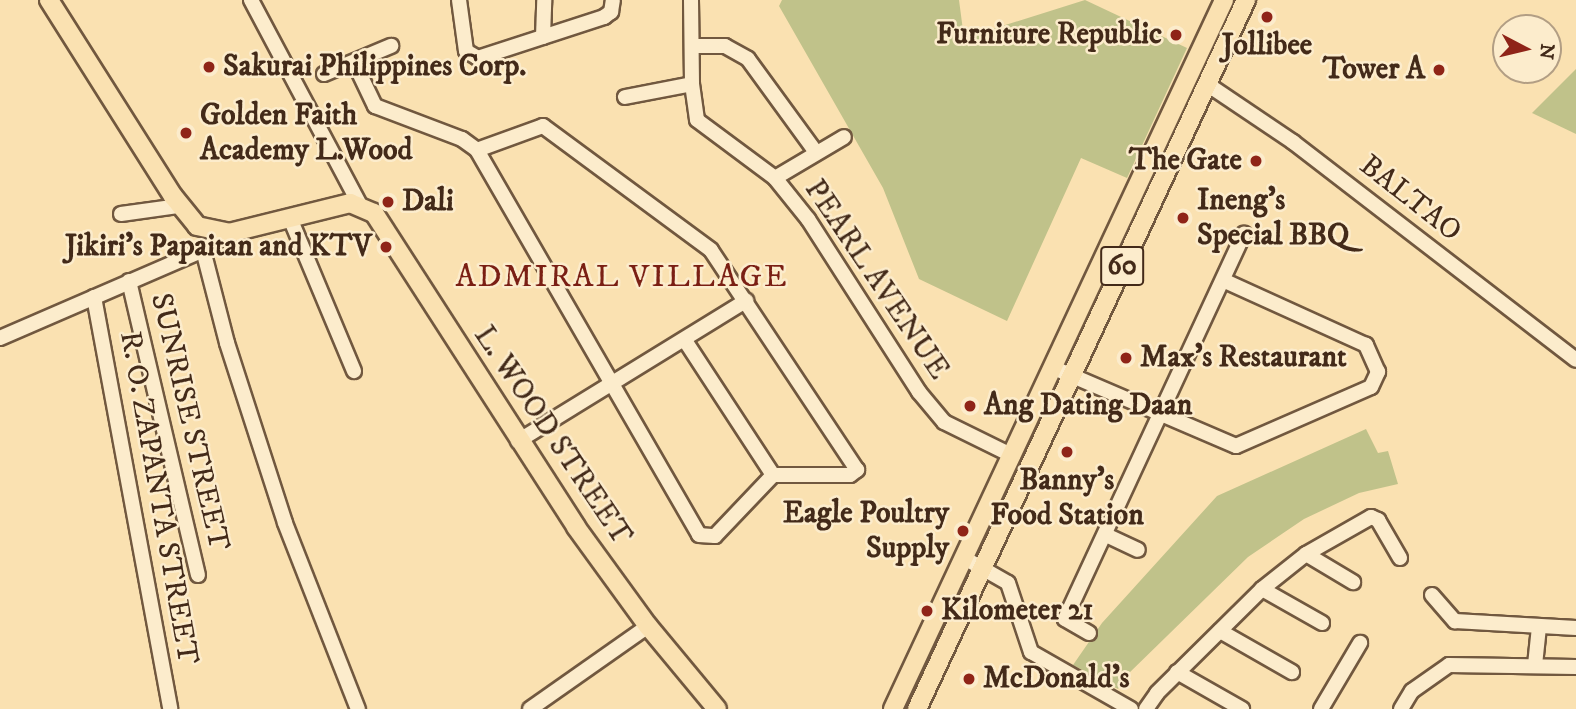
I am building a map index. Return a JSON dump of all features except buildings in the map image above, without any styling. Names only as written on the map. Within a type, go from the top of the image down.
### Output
[{"type":"main road","points":[[49,0],[179,206],[201,229],[229,233],[337,205],[360,205]]},
{"type":"main road","name":"60","points":[[893,709],[1224,0]]},
{"type":"main road","name":"60","points":[[918,709],[1246,0]]},
{"type":"main road","points":[[1189,76],[1207,84]]},
{"type":"main road","name":"L. WOOD STREET","points":[[360,205],[380,220],[518,441],[648,626],[717,709]]},
{"type":"street","points":[[251,0],[360,205]]},
{"type":"street","points":[[458,0],[466,51],[478,58],[604,17],[613,2]]},
{"type":"street","points":[[544,0],[544,37]]},
{"type":"street","name":"PEARL AVENUE","points":[[691,0],[694,111],[704,128],[775,178],[808,219],[919,392],[960,433],[1013,456]]},
{"type":"street","points":[[324,74],[391,46]]},
{"type":"street","points":[[692,46],[725,46],[748,59],[815,152]]},
{"type":"street","points":[[354,62],[375,106],[477,149],[699,535],[715,536],[773,475],[850,475],[857,471],[711,250],[548,128],[537,125],[477,149]]},
{"type":"street","points":[[625,97],[692,84]]},
{"type":"street","name":"BALTAO","points":[[1207,84],[1293,142],[1576,360]]},
{"type":"street","points":[[775,178],[844,137]]},
{"type":"street","points":[[121,214],[179,206]]},
{"type":"street","points":[[290,218],[354,371]]},
{"type":"street","points":[[0,338],[203,250],[229,233]]},
{"type":"street","points":[[1089,633],[1066,623],[1244,233]]},
{"type":"street","points":[[203,250],[227,343],[285,523],[358,709]]},
{"type":"street","points":[[1054,368],[1236,446],[1371,387],[1378,374],[1364,344],[1223,280]]},
{"type":"street","name":"SUNRISE STREET","points":[[129,281],[198,575]]},
{"type":"street","name":"R. O. ZAPANTA STREET","points":[[94,297],[170,709]]},
{"type":"street","points":[[518,441],[686,342],[746,300]]},
{"type":"street","points":[[686,342],[773,475]]},
{"type":"street","points":[[1146,709],[1177,672],[1262,589],[1306,554],[1371,517],[1378,520],[1400,558]]},
{"type":"street","points":[[1106,535],[1138,550]]},
{"type":"street","points":[[1306,554],[1353,582]]},
{"type":"street","points":[[965,559],[1008,583],[1031,652],[1131,709]]},
{"type":"street","points":[[1262,589],[1322,623]]},
{"type":"street","points":[[1432,596],[1455,621],[1576,628]]},
{"type":"street","points":[[530,709],[648,626]]},
{"type":"street","points":[[1535,665],[1539,626]]},
{"type":"street","points":[[1220,631],[1292,672]]},
{"type":"street","points":[[1321,709],[1360,643]]},
{"type":"street","points":[[1401,709],[1412,691],[1449,665],[1576,667]]},
{"type":"street","points":[[1177,672],[1242,709]]},
{"type":"green space","points":[[782,0],[959,0],[964,38],[1085,0],[1187,48],[1127,178],[1081,158],[1007,321],[919,279],[883,188],[779,6]]},
{"type":"green space","points":[[1576,69],[1576,134],[1532,113]]},
{"type":"green space","points":[[1366,429],[1378,453],[1388,451],[1398,484],[1359,493],[1304,519],[1248,557],[1126,676],[1118,689],[1073,665],[1102,623],[1217,496]]},
{"type":"place","name":"Jollibee","points":[[1267,17]]},
{"type":"place","name":"Furniture Republic","points":[[1176,35]]},
{"type":"place","name":"Sakurai Philippines Corp.","points":[[209,67]]},
{"type":"place","name":"Tower A","points":[[1439,70]]},
{"type":"place","name":"Golden Faith Academy L.Wood","points":[[186,133]]},
{"type":"place","name":"The Gate","points":[[1256,161]]},
{"type":"place","name":"Dali","points":[[388,202]]},
{"type":"place","name":"Ineng's Special BBQ","points":[[1183,218]]},
{"type":"place","name":"Jikiri's Papaitan and KTV","points":[[386,247]]},
{"type":"place","name":"Max's Restaurant","points":[[1126,358]]},
{"type":"place","name":"Ang Dating Daan","points":[[970,406]]},
{"type":"place","name":"Banny's Food Station","points":[[1067,452]]},
{"type":"place","name":"Eagle Poultry Supply","points":[[963,531]]},
{"type":"place","name":"Kilometer 21","points":[[927,611]]},
{"type":"place","name":"McDonald's","points":[[969,679]]},
{"type":"district","name":"ADMIRAL VILLAGE","points":[[622,277]]}]
